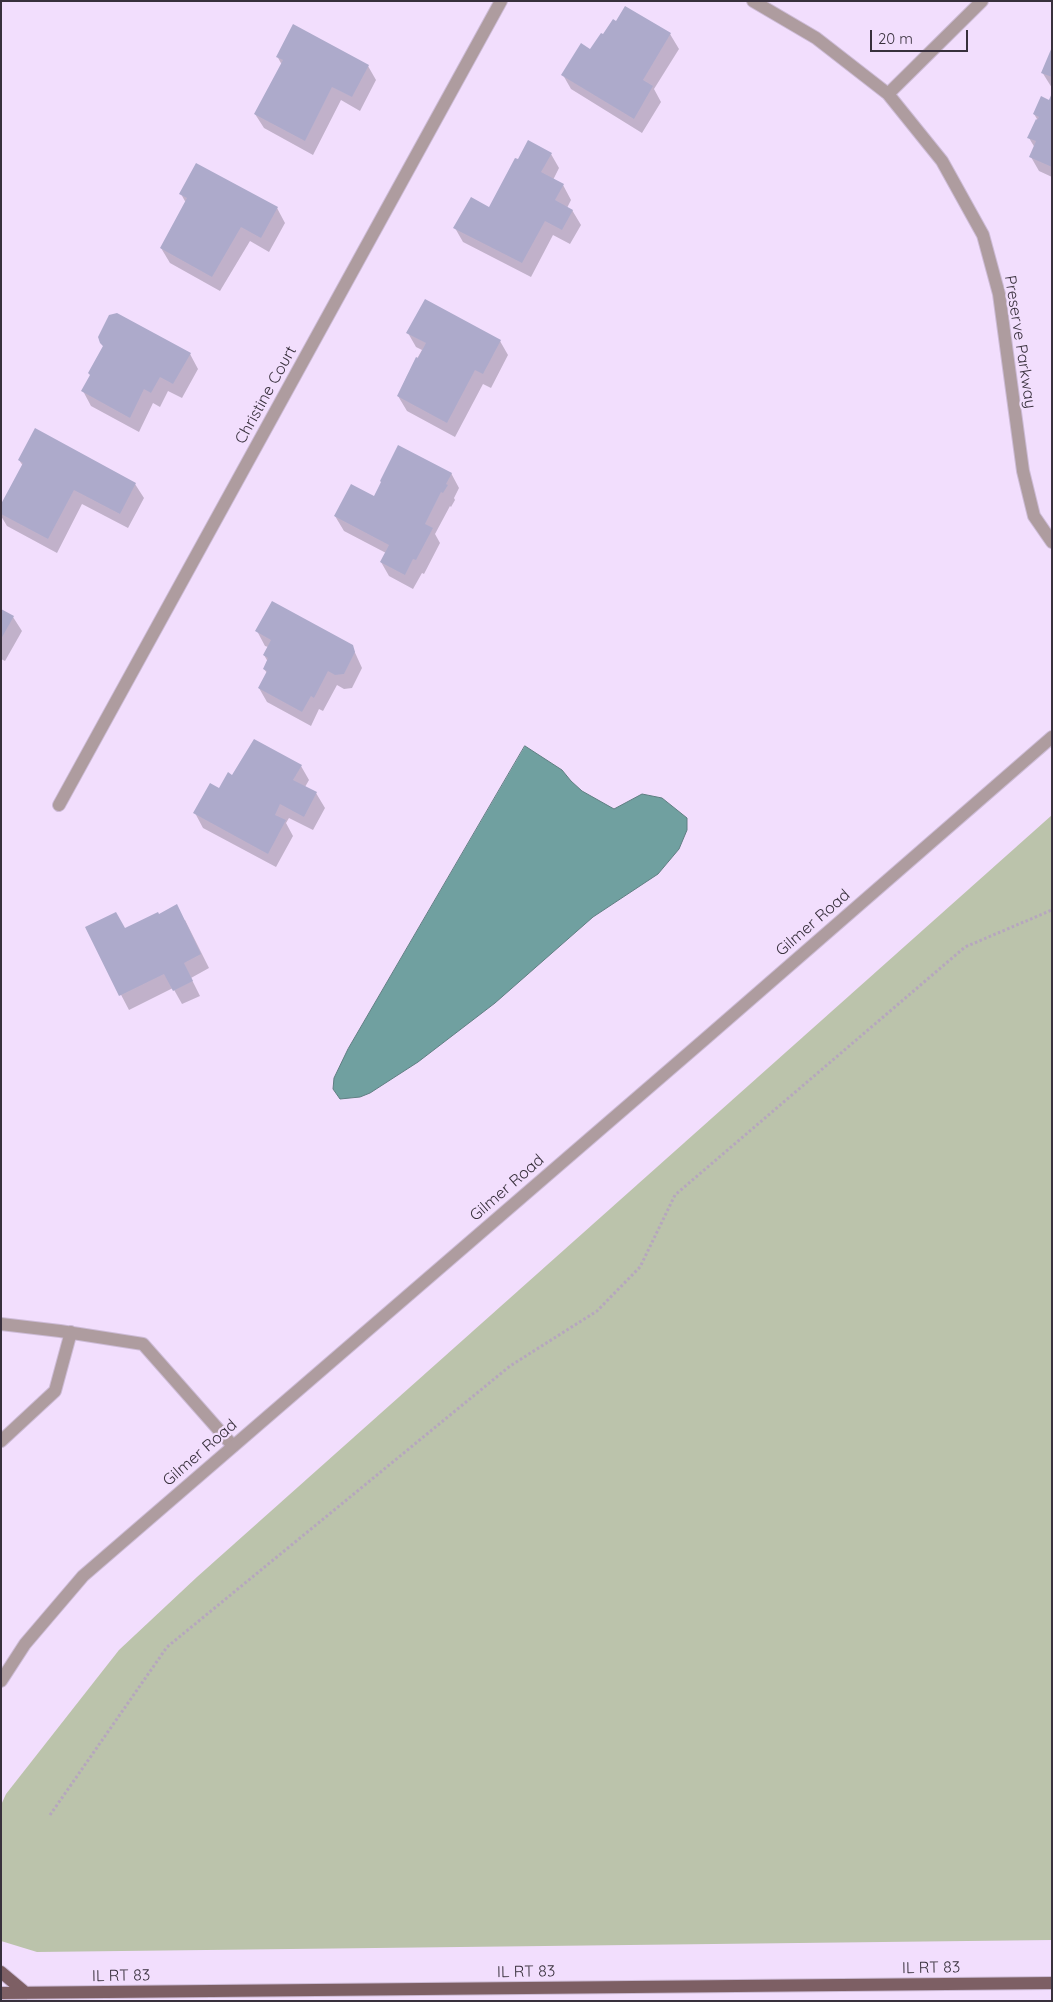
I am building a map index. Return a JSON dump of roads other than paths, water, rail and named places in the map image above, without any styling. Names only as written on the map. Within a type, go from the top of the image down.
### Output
[{"type":"main road","points":[[1,1972],[26,1993]]},
{"type":"main road","name":"IL RT 83","points":[[1,1993],[1052,1983]]},
{"type":"street","name":"Christine Court","points":[[59,805],[501,1]]},
{"type":"street","name":"Preserve Parkway","points":[[753,1],[816,38],[888,94],[942,161],[983,235],[999,294],[1023,471],[1034,516],[1052,542]]},
{"type":"street","points":[[888,94],[982,1]]},
{"type":"street","name":"Gilmer Road","points":[[1,1681],[25,1644],[83,1576],[698,1046],[1052,736]]},
{"type":"street","points":[[1,1324],[71,1332],[143,1344],[233,1446]]},
{"type":"street","points":[[1,1441],[56,1391],[71,1332]]}]
